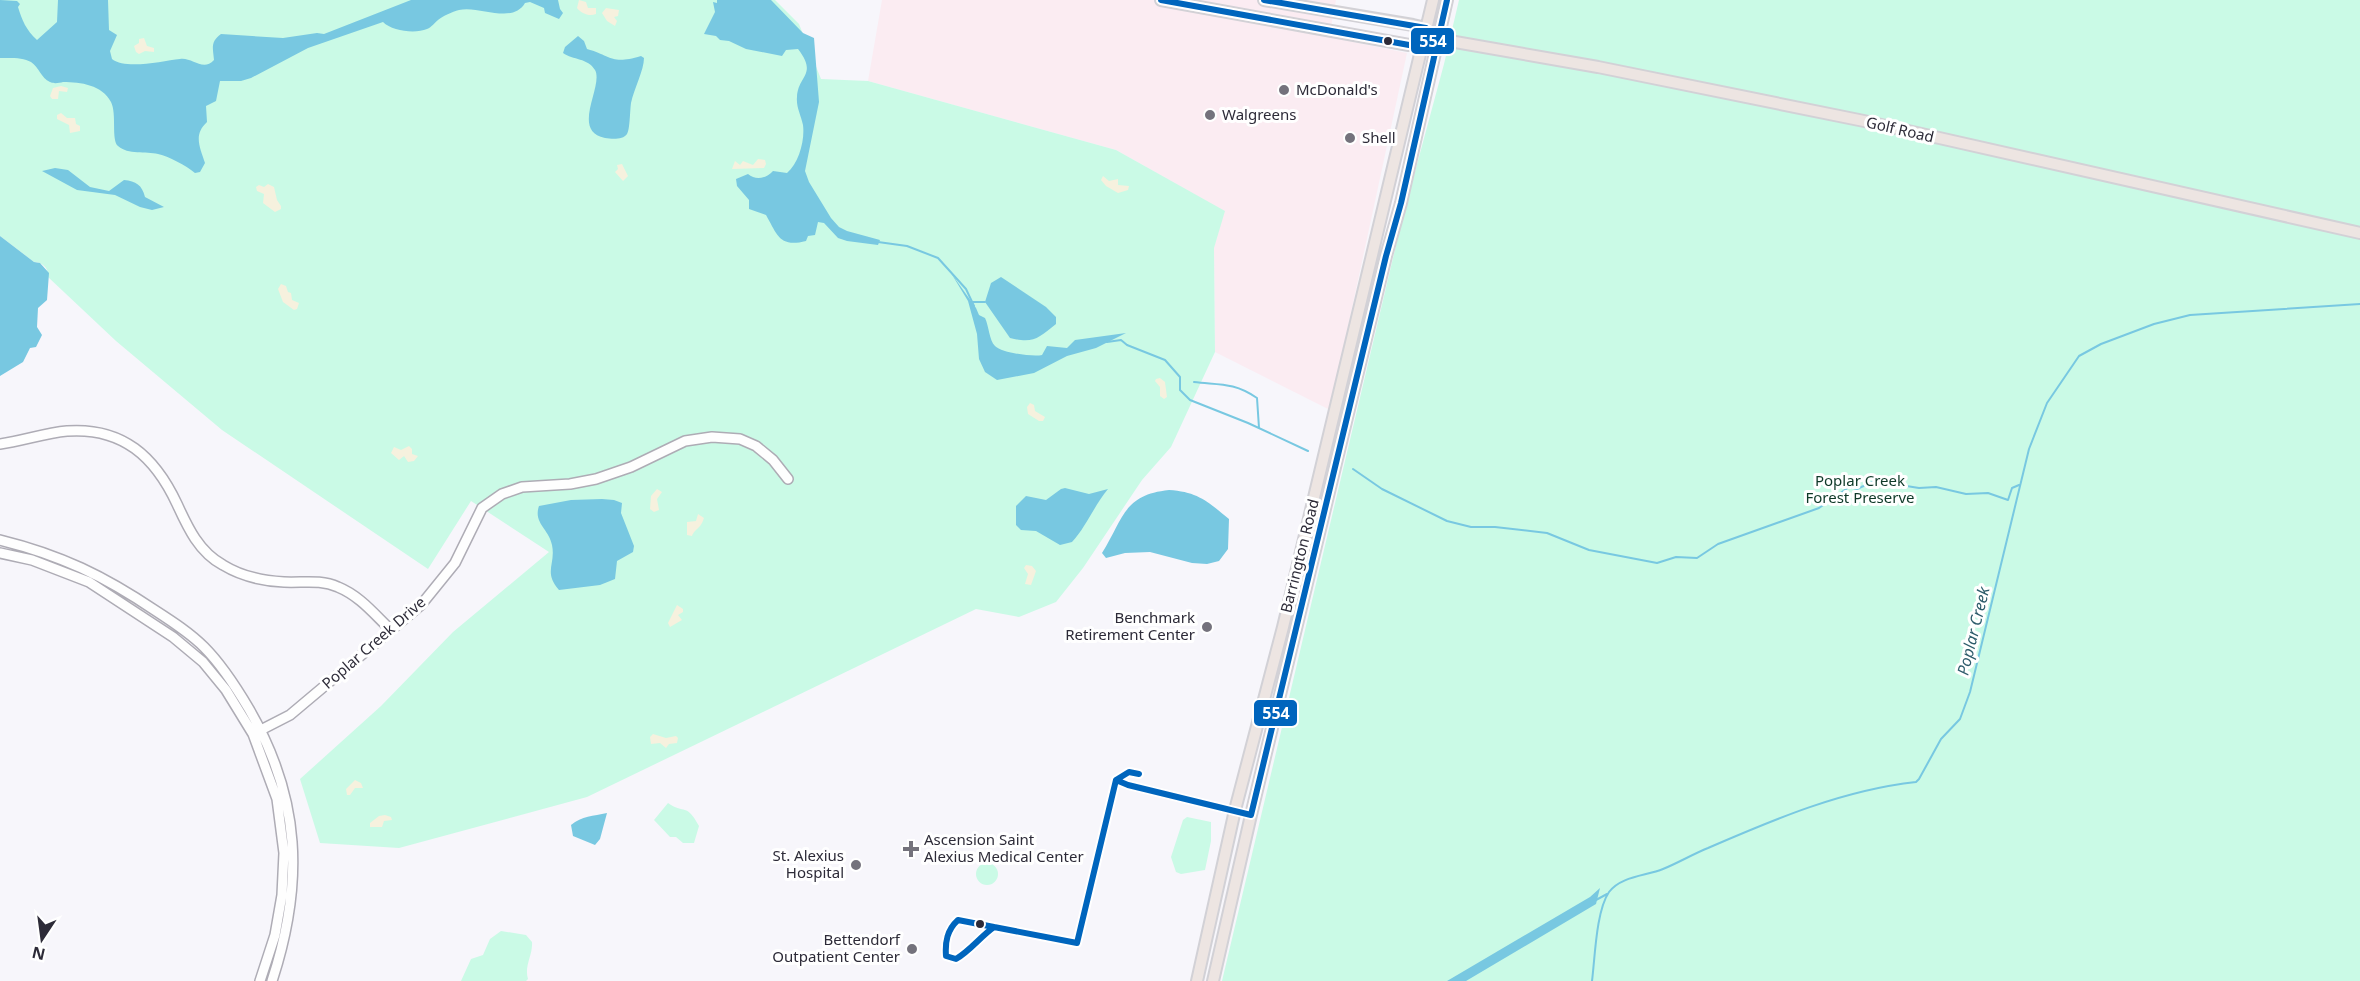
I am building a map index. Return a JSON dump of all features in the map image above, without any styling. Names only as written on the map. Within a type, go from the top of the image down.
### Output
[{"type":"main road","points":[[1161,0],[1409,45],[1422,45],[1438,39],[1426,28],[1264,0]]},
{"type":"main road","name":"Barrington Road","points":[[1197,981],[1239,796],[1365,288],[1433,0]]},
{"type":"main road","name":"Barrington Road","points":[[1214,981],[1255,801],[1386,256],[1401,203],[1447,0]]},
{"type":"main road","name":"Golf Road","points":[[1438,39],[1598,67],[1864,121],[2360,233]]},
{"type":"street","points":[[0,444],[66,431],[89,431],[114,437],[133,447],[149,460],[165,480],[188,530],[202,549],[220,564],[238,573],[261,579],[285,582],[314,581],[337,586],[360,599],[391,630]]},
{"type":"street","name":"Poplar Creek Drive","points":[[257,733],[290,715],[421,605],[455,563],[482,508],[502,494],[522,487],[557,486],[590,481],[631,467],[685,441],[712,437],[740,440],[756,446],[773,460],[788,479]]},
{"type":"street","points":[[0,540],[47,553],[101,576],[182,628],[204,647],[235,685],[257,733],[277,799],[284,853],[282,895],[275,935],[260,981]]},
{"type":"street","points":[[0,553],[32,560],[88,582],[173,637],[203,662],[226,690],[274,758],[287,801],[294,852],[285,939],[272,981]]},
{"type":"shaded area","points":[[882,0],[1336,0],[1329,37],[1407,53],[1330,410],[1215,352],[1214,247],[1224,211],[1116,150],[868,81]]},
{"type":"green space","points":[[0,0],[775,0],[799,24],[821,79],[868,81],[1116,150],[1225,211],[1214,248],[1215,352],[1171,447],[1142,480],[1083,568],[1056,602],[1019,617],[976,609],[587,797],[399,848],[320,843],[300,779],[381,706],[453,632],[549,552],[471,501],[428,569],[222,430],[116,341],[48,277],[44,266],[34,262],[0,236]]},
{"type":"green space","name":"Poplar Creek Forest Preserve","points":[[1459,0],[2360,0],[2360,981],[1222,981],[1402,220]]},
{"type":"green space","points":[[668,803],[688,811],[695,819],[699,826],[694,843],[683,843],[676,837],[670,837],[654,820]]},
{"type":"green space","points":[[1187,817],[1211,822],[1211,841],[1205,870],[1181,874],[1176,872],[1171,857],[1183,820]]},
{"type":"green space","points":[[987,863],[997,870],[998,874],[991,884],[987,885],[977,878],[976,874],[983,864]]},
{"type":"green space","points":[[501,931],[526,935],[532,942],[527,970],[528,979],[526,981],[461,981],[471,959],[483,955],[490,939]]},
{"type":"sand","points":[[579,0],[586,2],[588,8],[596,8],[596,14],[588,15],[577,8]]},
{"type":"sand","points":[[606,8],[619,10],[618,16],[614,17],[617,21],[615,26],[607,21],[602,13]]},
{"type":"sand","points":[[144,38],[147,46],[154,48],[154,52],[145,51],[139,54],[136,52],[134,46],[139,43],[139,39]]},
{"type":"sand","points":[[61,86],[68,88],[67,92],[59,91],[58,99],[52,99],[50,96],[53,88]]},
{"type":"sand","points":[[61,113],[67,118],[75,118],[80,131],[70,133],[69,125],[57,119],[57,115]]},
{"type":"sand","points":[[758,159],[765,160],[764,168],[732,169],[735,161],[740,165],[743,161],[753,165]]},
{"type":"sand","points":[[622,164],[628,176],[623,181],[615,172],[618,169],[617,165]]},
{"type":"sand","points":[[1103,176],[1109,181],[1118,179],[1118,185],[1129,186],[1128,190],[1118,193],[1106,186],[1101,180]]},
{"type":"sand","points":[[268,184],[274,187],[281,206],[281,209],[275,212],[263,203],[264,194],[257,191],[256,187],[259,185],[264,187]]},
{"type":"sand","points":[[281,284],[286,286],[288,292],[291,293],[292,300],[299,303],[297,309],[294,310],[283,302],[278,289]]},
{"type":"sand","points":[[1160,378],[1165,382],[1167,397],[1164,399],[1160,396],[1160,387],[1155,381]]},
{"type":"sand","points":[[1030,403],[1034,405],[1035,411],[1045,417],[1043,421],[1028,414],[1027,407]]},
{"type":"sand","points":[[409,446],[412,454],[418,456],[414,461],[408,462],[404,456],[399,460],[391,453],[394,447],[401,450]]},
{"type":"sand","points":[[657,489],[662,492],[657,499],[659,510],[654,512],[650,509],[651,496]]},
{"type":"sand","points":[[698,514],[704,518],[702,522],[692,536],[687,535],[687,522],[696,521]]},
{"type":"sand","points":[[1026,565],[1032,566],[1036,571],[1031,585],[1025,584],[1028,574],[1024,568]]},
{"type":"sand","points":[[677,605],[683,609],[683,612],[678,615],[682,620],[670,627],[668,623]]},
{"type":"sand","points":[[653,734],[666,738],[676,736],[677,743],[669,744],[666,748],[660,743],[651,744],[650,737]]},
{"type":"sand","points":[[355,780],[361,783],[363,788],[355,788],[350,795],[347,795],[346,789]]},
{"type":"sand","points":[[379,816],[391,817],[392,820],[384,821],[382,827],[370,827],[370,823]]},
{"type":"water","points":[[0,0],[17,1],[20,4],[18,7],[23,21],[37,40],[57,22],[58,0],[108,0],[109,30],[117,35],[110,51],[112,59],[126,64],[184,59],[206,65],[214,60],[214,43],[221,34],[283,38],[324,34],[411,0],[558,0],[563,13],[559,19],[545,13],[544,8],[530,2],[512,13],[504,14],[459,10],[442,17],[422,31],[404,31],[383,22],[308,48],[251,78],[241,81],[220,81],[216,101],[206,106],[207,122],[199,136],[205,163],[200,172],[195,173],[163,155],[132,152],[118,146],[115,138],[113,107],[107,96],[97,88],[77,83],[52,83],[44,78],[34,64],[28,60],[0,58]]},
{"type":"water","points":[[717,0],[771,0],[803,33],[814,38],[819,102],[805,171],[809,182],[839,227],[880,240],[878,245],[838,238],[824,223],[818,222],[815,235],[808,236],[806,241],[790,243],[780,238],[766,215],[749,209],[749,200],[737,186],[736,179],[748,174],[761,178],[773,171],[787,173],[798,157],[802,144],[803,125],[797,97],[807,70],[804,58],[798,49],[786,50],[782,56],[746,49],[729,41],[720,40],[716,36],[704,34],[715,12],[713,2],[717,3]]},
{"type":"water","points":[[578,36],[584,41],[587,49],[617,60],[641,56],[644,58],[631,103],[628,132],[623,137],[605,138],[595,134],[590,127],[590,107],[597,77],[595,70],[588,63],[563,53],[565,47]]},
{"type":"water","points":[[55,168],[68,170],[90,187],[109,191],[124,180],[132,181],[138,184],[145,197],[164,207],[152,210],[115,195],[77,190],[42,171]]},
{"type":"water","points":[[0,236],[34,262],[40,263],[49,273],[47,300],[38,308],[37,327],[42,335],[36,347],[30,348],[23,362],[0,376]]},
{"type":"water","points":[[951,273],[979,315],[985,318],[995,346],[1004,351],[1042,355],[1047,346],[1067,348],[1075,340],[1126,333],[1096,348],[1067,356],[1034,373],[997,380],[985,372],[979,359],[977,334],[968,301]]},
{"type":"water","points":[[1001,277],[1046,307],[1056,317],[1056,324],[1045,333],[1030,340],[1010,338],[985,302],[991,283]]},
{"type":"water","points":[[1065,488],[1089,494],[1108,489],[1072,542],[1060,545],[1036,531],[1021,530],[1016,525],[1016,506],[1026,496],[1046,500]]},
{"type":"water","points":[[1169,490],[1195,495],[1229,519],[1228,549],[1219,561],[1207,564],[1192,563],[1150,552],[1125,553],[1106,558],[1102,553],[1126,510],[1142,497]]},
{"type":"water","points":[[602,499],[622,503],[621,513],[634,546],[633,552],[617,561],[615,579],[600,585],[559,590],[552,578],[552,545],[538,517],[539,506],[571,500]]},
{"type":"water","points":[[607,813],[600,839],[595,845],[573,836],[571,825],[575,822]]},
{"type":"water","points":[[1600,888],[1596,904],[1466,981],[1447,981],[1590,897]]},
{"type":"waterway","points":[[878,242],[907,246],[938,258],[966,289],[974,306]]},
{"type":"waterway","points":[[973,302],[985,302]]},
{"type":"waterway","name":"Poplar Creek","points":[[1592,981],[1601,911],[1609,892],[1620,883],[1663,869],[1784,816],[1836,799],[1916,782],[1919,779],[1941,739],[1960,719],[1970,692],[2029,449],[2047,403],[2079,356],[2101,344],[2154,324],[2190,315],[2360,304]]},
{"type":"waterway","points":[[1107,342],[1121,340],[1127,345],[1165,360],[1180,377],[1180,390],[1190,400],[1248,423],[1308,451]]},
{"type":"waterway","points":[[1194,382],[1234,387],[1257,398],[1259,428]]},
{"type":"waterway","points":[[1353,469],[1382,489],[1447,521],[1471,527],[1495,527],[1547,533],[1589,550],[1657,563],[1676,557],[1697,558],[1718,544],[1819,508],[1849,487],[1857,489],[1881,478],[1894,484],[1919,488],[1936,487],[1966,494],[1988,493],[2008,500],[2012,488],[2019,485]]},
{"type":"waterway","points":[[1596,900],[1607,894]]},
{"type":"transit line","name":"554","points":[[1161,0],[1409,45],[1422,45],[1438,39],[1426,28],[1264,0]]},
{"type":"transit line","name":"554","points":[[1116,780],[1128,785],[1251,815],[1386,256],[1401,203],[1447,0]]},
{"type":"transit line","name":"554","points":[[994,927],[1077,943],[1116,780],[1129,772],[1139,774]]},
{"type":"transit line","name":"554","points":[[958,920],[994,927],[956,959],[946,956],[946,946],[949,932],[958,920]]},
{"type":"place","name":"McDonald's","points":[[1284,90]]},
{"type":"place","name":"Walgreens","points":[[1210,115]]},
{"type":"place","name":"Shell","points":[[1350,138]]},
{"type":"place","name":"Benchmark Retirement Center","points":[[1207,627]]},
{"type":"place","name":"Ascension Saint Alexius Medical Center","points":[[911,849]]},
{"type":"place","name":"St. Alexius Hospital","points":[[856,865]]},
{"type":"place","name":"Bettendorf Outpatient Center","points":[[912,949]]}]
